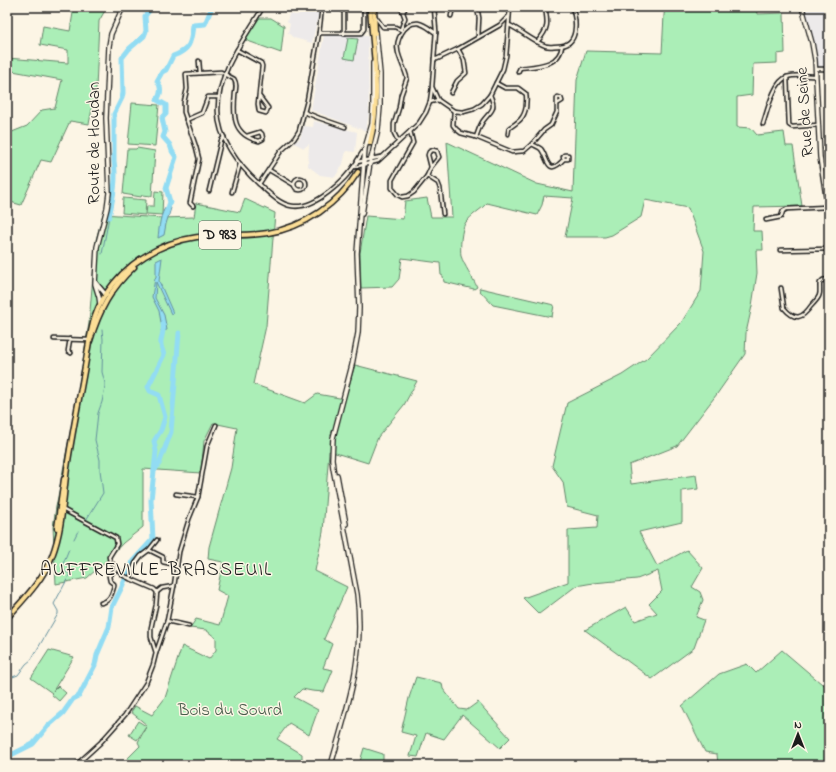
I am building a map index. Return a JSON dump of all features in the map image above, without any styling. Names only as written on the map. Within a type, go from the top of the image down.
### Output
[{"type":"main road","name":"Route de Houdan","points":[[100,304],[95,286],[95,280],[97,247],[107,208],[109,193],[106,118],[109,46],[116,21],[123,7]]},
{"type":"main road","points":[[331,765],[352,689],[358,657],[360,630],[359,613],[344,512],[332,451],[334,433],[352,365],[358,333],[359,308],[356,268],[365,148],[372,124],[373,107],[373,57],[375,48],[370,7]]},
{"type":"main road","points":[[370,143],[376,108],[374,7]]},
{"type":"main road","name":"Rue de Seine","points":[[802,7],[813,50],[816,76],[820,157],[829,216]]},
{"type":"main road","points":[[359,224],[378,130],[380,107],[380,74],[374,15]]},
{"type":"main road","name":"D 983","points":[[93,327],[110,287],[127,269],[143,258],[165,246],[186,239],[209,236],[263,234],[294,226],[316,215],[329,205],[346,188],[358,172]]},
{"type":"main road","name":"D 983","points":[[7,618],[43,575],[52,556],[58,536],[61,509],[61,490],[67,469],[86,358],[100,304],[124,276],[143,258]]},
{"type":"main road","points":[[95,280],[106,296]]},
{"type":"main road","points":[[101,289],[110,287]]},
{"type":"main road","points":[[98,293],[106,296]]},
{"type":"street","points":[[201,7],[206,7]]},
{"type":"street","points":[[263,7],[237,50],[225,75],[218,96],[218,116],[224,137],[247,174],[265,190],[282,202],[292,206],[305,205],[319,198],[341,182],[353,168],[365,148]]},
{"type":"street","points":[[259,184],[281,151],[296,136],[310,87],[322,7]]},
{"type":"street","points":[[344,7],[344,34]]},
{"type":"street","points":[[319,33],[361,33],[364,29],[364,7]]},
{"type":"street","points":[[398,141],[394,133],[394,124],[400,108],[401,95],[407,78],[397,51],[397,43],[405,21],[401,7]]},
{"type":"street","points":[[403,12],[406,7]]},
{"type":"street","points":[[357,162],[378,161],[418,123],[426,112],[430,102],[432,87],[436,34],[434,29],[434,7]]},
{"type":"street","points":[[450,16],[453,7]]},
{"type":"street","points":[[477,7],[479,18],[478,37]]},
{"type":"street","points":[[432,87],[438,100],[454,111],[463,112],[474,110],[482,104],[490,95],[503,69],[506,56],[510,7]]},
{"type":"street","points":[[537,42],[543,36],[547,28],[548,21],[545,7]]},
{"type":"street","points":[[500,25],[508,26],[548,47],[562,46],[571,41],[574,36],[575,26],[572,7]]},
{"type":"street","points":[[374,15],[383,27],[395,27],[402,30]]},
{"type":"street","points":[[434,59],[458,49],[500,25],[509,16]]},
{"type":"street","points":[[402,30],[411,24],[416,23],[434,29]]},
{"type":"street","points":[[518,72],[520,68],[550,62],[557,59],[561,52],[562,46]]},
{"type":"street","points":[[451,93],[457,81],[466,73],[464,60],[458,49]]},
{"type":"street","points":[[237,50],[260,63],[262,66],[259,96],[259,111],[266,113],[268,108],[259,96]]},
{"type":"street","points":[[199,61],[200,74]]},
{"type":"street","points":[[815,69],[829,69]]},
{"type":"street","points":[[193,206],[190,203],[199,159],[184,112],[184,102],[187,89],[186,74],[221,72],[234,79],[236,82],[233,112],[234,119],[238,127],[247,136],[260,141],[263,139],[260,132],[247,136]]},
{"type":"street","points":[[763,124],[775,90],[781,80],[787,77],[816,76]]},
{"type":"street","points":[[787,77],[789,125],[792,127],[818,125]]},
{"type":"street","points":[[496,83],[505,88],[518,88],[526,94],[527,98],[525,114],[521,120],[509,128],[508,134]]},
{"type":"street","points":[[476,137],[482,122],[493,110],[493,102],[490,95]]},
{"type":"street","points":[[186,120],[202,113],[208,98],[218,96]]},
{"type":"street","points":[[430,102],[438,100]]},
{"type":"street","points":[[454,111],[453,125],[461,133],[476,137],[512,152],[524,151],[544,130],[551,125],[557,112],[557,104]]},
{"type":"street","points":[[304,112],[345,126]]},
{"type":"street","points":[[410,131],[413,143],[392,180],[392,188],[402,197],[408,196],[414,192],[427,176],[431,167],[438,158],[437,151],[433,150],[429,152],[428,155],[431,167]]},
{"type":"street","points":[[209,191],[221,141],[224,137]]},
{"type":"street","points":[[532,144],[540,148],[546,162],[550,165],[559,165],[564,159]]},
{"type":"street","points":[[353,168],[364,162]]},
{"type":"street","points":[[232,192],[240,164]]},
{"type":"street","points":[[353,168],[361,167],[364,170]]},
{"type":"street","points":[[269,170],[298,189],[301,190],[306,187],[306,183],[302,179],[298,178],[294,185]]},
{"type":"street","points":[[427,176],[438,183],[443,214]]},
{"type":"street","points":[[766,220],[781,217],[783,211],[786,209],[828,207]]},
{"type":"street","points":[[780,250],[829,249]]},
{"type":"street","points":[[781,288],[784,308],[796,317],[805,315],[819,296],[820,283],[823,280],[829,279]]},
{"type":"street","points":[[54,338],[90,340]]},
{"type":"street","points":[[70,339],[68,351],[71,353]]},
{"type":"street","points":[[76,765],[100,743],[116,725],[146,683],[167,621],[179,552],[189,519],[198,497],[207,446],[216,425]]},
{"type":"street","points":[[176,494],[198,497]]},
{"type":"street","points":[[61,509],[116,538],[117,544],[109,559],[124,576],[154,589],[157,592]]},
{"type":"street","points":[[129,579],[135,564],[157,540]]},
{"type":"street","points":[[148,550],[163,557],[163,562],[177,565]]},
{"type":"street","points":[[101,603],[110,598],[114,584],[110,581],[109,576],[117,568]]},
{"type":"street","points":[[156,653],[151,637],[151,628],[157,592],[162,588],[174,586]]},
{"type":"street","points":[[167,621],[189,626]]},
{"type":"shaded area","points":[[804,7],[829,7],[829,71],[818,71],[816,48]]},
{"type":"shaded area","points":[[315,10],[319,12],[312,43],[294,38],[288,33],[290,24],[287,22],[289,14],[296,15]]},
{"type":"shaded area","points":[[324,35],[368,35],[369,113],[366,131],[311,110]]},
{"type":"shaded area","points":[[314,121],[357,132],[355,152],[346,151],[343,164],[335,177],[320,175],[308,166],[309,144],[304,148],[294,143],[300,138],[304,126],[313,127]]},
{"type":"green space","points":[[60,7],[107,7],[99,21],[96,89],[89,124],[70,121],[51,162],[41,160],[21,205],[7,201],[7,134],[27,126],[42,110],[55,108],[62,80],[7,70],[7,58],[68,63],[68,50],[40,45],[43,26],[70,31],[73,13]]},
{"type":"green space","points":[[665,7],[756,7],[757,14],[784,13],[785,53],[777,54],[777,63],[753,64],[752,95],[737,97],[737,127],[751,128],[757,135],[784,132],[786,146],[793,146],[802,206],[754,207],[753,231],[762,231],[763,250],[756,250],[757,273],[746,333],[745,354],[717,394],[677,446],[629,465],[631,484],[696,475],[698,489],[682,491],[682,522],[639,532],[657,566],[687,550],[703,568],[692,587],[700,592],[703,600],[696,617],[704,620],[694,648],[652,679],[585,630],[626,607],[635,621],[657,613],[649,604],[662,591],[658,571],[637,579],[576,586],[539,614],[523,598],[568,582],[568,530],[597,528],[598,515],[567,507],[563,482],[552,466],[567,403],[622,375],[646,359],[681,323],[701,291],[704,251],[688,208],[645,200],[641,217],[612,235],[605,237],[565,237],[573,198],[544,196],[542,205],[537,215],[487,203],[466,222],[462,233],[461,256],[477,287],[474,289],[444,282],[443,276],[441,275],[440,263],[402,258],[399,279],[392,287],[361,288],[360,253],[366,216],[403,219],[405,201],[427,198],[431,217],[452,217],[447,142],[537,184],[573,192],[577,80],[586,51],[662,53]]},
{"type":"green space","points":[[258,18],[271,18],[284,26],[281,53],[245,40]]},
{"type":"green space","points":[[348,38],[358,39],[354,60],[344,58]]},
{"type":"green space","points":[[132,103],[159,105],[155,146],[128,144]]},
{"type":"green space","points":[[137,148],[155,151],[152,196],[142,195],[141,197],[123,194],[127,149]]},
{"type":"green space","points":[[155,191],[163,192],[162,215],[146,214],[147,206],[154,206]]},
{"type":"green space","points":[[123,198],[146,200],[145,215],[122,213]]},
{"type":"green space","name":"Bois du Sourd","points":[[245,199],[275,213],[266,326],[253,384],[305,403],[317,394],[345,399],[355,365],[417,381],[404,405],[378,437],[368,463],[329,451],[323,532],[315,571],[347,587],[324,639],[332,644],[323,668],[333,670],[324,692],[302,689],[294,697],[318,710],[309,735],[289,723],[277,739],[302,754],[302,759],[312,765],[123,765],[140,746],[138,742],[146,727],[137,740],[129,735],[138,721],[146,726],[147,725],[131,712],[135,706],[152,715],[165,698],[182,646],[209,659],[216,650],[216,638],[206,630],[190,628],[196,619],[220,625],[228,596],[217,590],[223,562],[208,559],[209,547],[231,468],[237,428],[213,423],[204,441],[201,473],[143,469],[143,527],[123,543],[87,578],[56,584],[53,527],[89,323],[96,240],[103,214],[162,218],[194,217],[196,203],[240,212]]},
{"type":"green space","points":[[480,288],[554,305],[552,317],[493,305],[479,290]]},
{"type":"green space","points":[[49,650],[74,657],[53,691],[58,686],[66,693],[59,701],[51,694],[52,693],[31,678]]},
{"type":"green space","points":[[782,650],[822,684],[829,686],[829,765],[718,765],[717,754],[705,752],[682,706],[719,674],[747,664],[756,673]]},
{"type":"green space","points":[[416,677],[442,683],[443,689],[459,709],[467,710],[478,702],[510,738],[500,748],[462,715],[444,739],[426,733],[418,757],[410,756],[416,736],[401,732],[409,698]]},
{"type":"green space","points":[[364,748],[383,754],[383,765],[359,765]]},
{"type":"water","points":[[167,206],[171,208],[164,235],[158,238],[161,216]]},
{"type":"water","points":[[162,258],[159,281],[173,313],[171,314],[156,282],[155,298],[164,315],[167,330],[161,331],[162,328],[159,311],[152,297],[156,277],[156,261]]},
{"type":"waterway","points":[[109,217],[115,182],[114,114],[123,93],[122,58],[129,49],[144,36],[146,31],[145,16],[152,7]]},
{"type":"waterway","points":[[166,214],[170,202],[166,188],[176,157],[170,145],[163,137],[165,132],[162,118],[166,114],[166,105],[157,100],[160,90],[160,86],[157,81],[162,72],[166,70],[173,56],[187,48],[191,40],[193,25],[205,24],[212,7]]},
{"type":"waterway","points":[[102,254],[109,217]]},
{"type":"waterway","points":[[7,757],[33,744],[48,726],[63,713],[73,699],[79,696],[95,665],[97,655],[109,627],[112,607],[133,561],[153,539],[151,500],[156,451],[154,441],[161,430],[165,417],[159,395],[150,391],[148,387],[164,355],[161,346],[163,324]]},
{"type":"waterway","points":[[86,520],[103,493],[100,460],[95,440],[98,413],[105,387],[102,372],[102,330]]},
{"type":"waterway","points":[[154,471],[159,464],[171,432],[179,333]]},
{"type":"waterway","points":[[74,539],[78,531]]},
{"type":"waterway","points":[[7,679],[18,675],[31,660],[58,614],[54,604],[70,574],[62,569],[69,549]]},
{"type":"tunnel","points":[[358,172],[370,143]]},
{"type":"district","name":"AUFFREVILLE-BRASSEUIL","points":[[156,570]]}]
